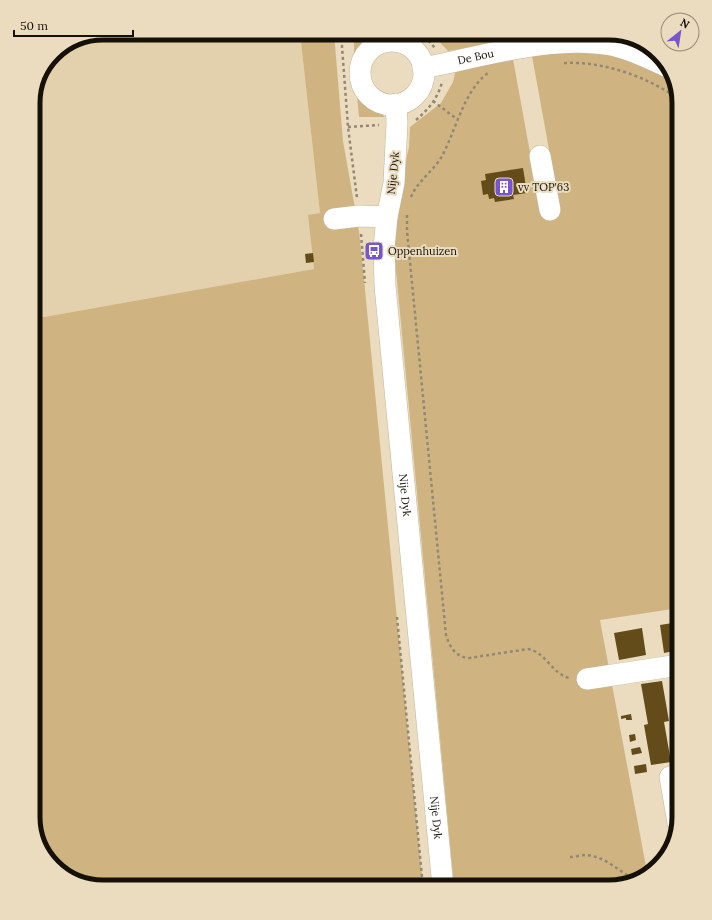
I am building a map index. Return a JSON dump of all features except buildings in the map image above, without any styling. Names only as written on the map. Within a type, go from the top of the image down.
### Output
[{"type":"street","points":[[384,40],[368,51],[363,58],[360,67],[360,76],[362,85],[373,99],[388,104],[396,104],[412,98],[418,90],[422,82],[423,68],[421,60],[413,48],[396,40]]},
{"type":"street","name":"De Bou","points":[[423,68],[520,48],[573,42],[610,45],[627,49],[656,62]]},
{"type":"street","name":"Nije Dyk","points":[[396,104],[397,123],[394,183],[387,217],[384,248],[385,286],[442,880]]},
{"type":"street","points":[[540,156],[550,210]]},
{"type":"street","points":[[334,219],[359,216],[387,217]]},
{"type":"street","points":[[588,679],[672,666]]},
{"type":"street","points":[[672,777],[670,777],[672,788]]},
{"type":"path","points":[[342,40],[348,127]]},
{"type":"path","points":[[560,63],[598,66],[643,78],[671,94]]},
{"type":"path","points":[[410,198],[440,158],[466,103],[480,78],[488,73],[495,72]]},
{"type":"path","points":[[433,101],[458,120]]},
{"type":"path","points":[[407,211],[407,231],[446,636],[449,644],[456,654],[462,658],[528,649],[536,650],[558,673],[567,678],[588,679]]},
{"type":"path","points":[[570,857],[586,855],[600,859],[615,866],[630,876]]},
{"type":"shaded area","points":[[103,40],[301,40],[320,214],[308,216],[314,269],[40,318],[40,99],[42,87],[53,65],[72,48],[83,43]]},
{"type":"shaded area","points":[[301,40],[335,40],[343,141],[359,231],[422,880],[103,880],[83,877],[68,869],[51,852],[42,833],[40,817],[40,318],[314,269],[308,215],[320,213]]},
{"type":"shaded area","points":[[354,40],[370,40],[361,52],[354,69]]},
{"type":"shaded area","points":[[438,40],[515,40],[448,51]]},
{"type":"shaded area","points":[[615,52],[664,73],[670,87],[672,103],[672,609],[600,620],[646,867],[625,878],[609,880],[453,880],[394,249],[394,213],[409,147],[410,127],[441,103],[453,82],[456,69],[513,59],[541,213],[560,210],[532,56],[554,53]]},
{"type":"shaded area","points":[[356,85],[365,98],[385,117],[359,117]]},
{"type":"place","name":"vv TOP'63","points":[[504,187]]},
{"type":"place","name":"Oppenhuizen","points":[[374,251]]}]
